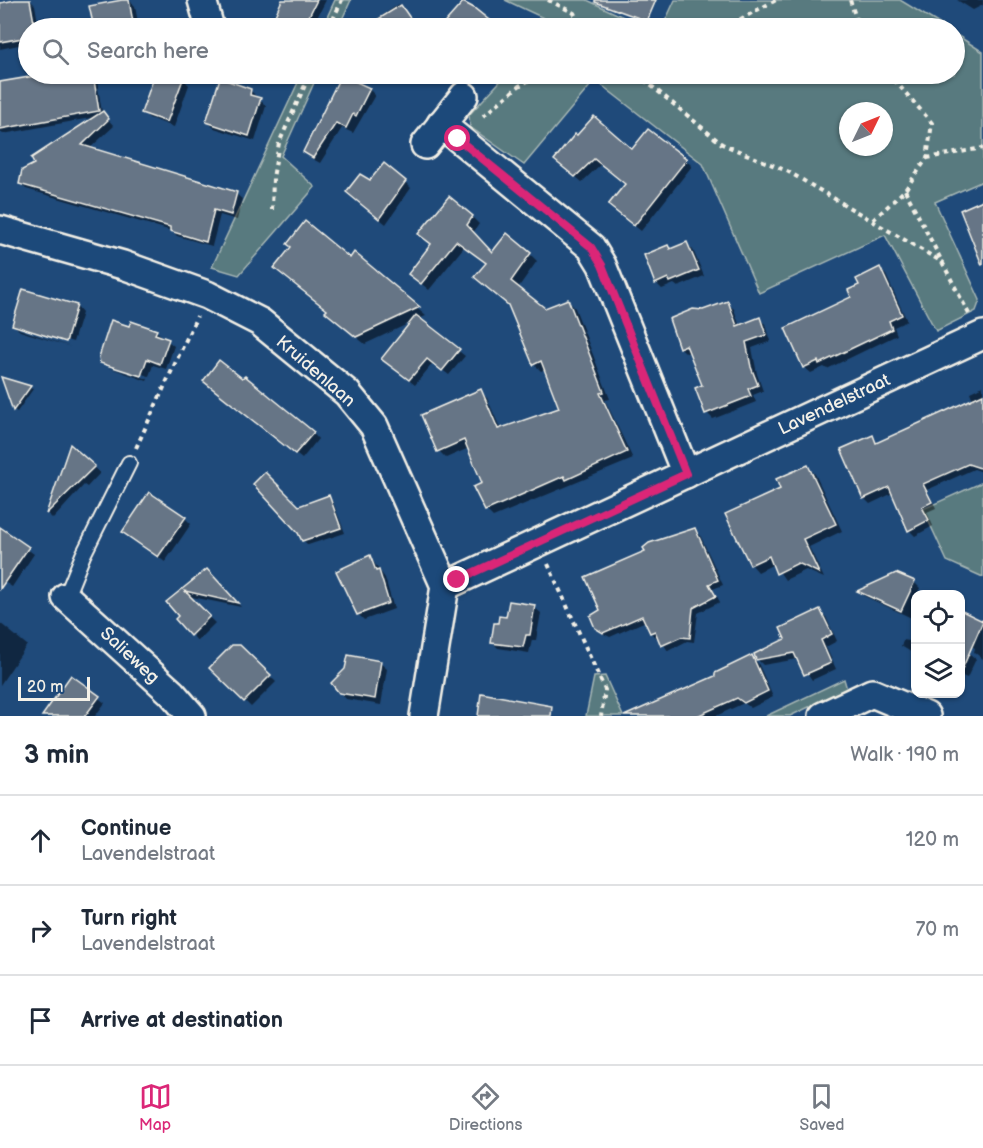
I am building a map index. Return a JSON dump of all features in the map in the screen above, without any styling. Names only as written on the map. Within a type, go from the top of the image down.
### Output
[{"type":"street","points":[[202,0],[207,18]]},
{"type":"street","points":[[464,96],[433,134],[591,247],[602,265],[686,474]]},
{"type":"street","name":"Kruidenlaan","points":[[0,230],[123,265],[207,295],[260,322],[346,393],[374,426],[445,586]]},
{"type":"street","name":"Lavendelstraat","points":[[445,586],[686,474],[976,325]]},
{"type":"street","points":[[424,716],[445,586]]},
{"type":"street","name":"Salieweg","points":[[66,597],[163,685],[192,716]]},
{"type":"street","points":[[823,716],[872,693],[926,716]]},
{"type":"lane","points":[[66,597],[83,555],[129,463]]},
{"type":"path","points":[[334,18],[342,0]]},
{"type":"path","points":[[548,0],[574,13],[577,18]]},
{"type":"path","points":[[743,18],[776,0]]},
{"type":"path","points":[[850,0],[856,18]]},
{"type":"path","points":[[272,210],[273,178],[279,143],[305,84]]},
{"type":"path","points":[[503,99],[525,84]]},
{"type":"path","points":[[649,84],[722,144],[787,171],[944,263]]},
{"type":"path","points":[[873,220],[905,190],[927,158],[932,123],[898,84]]},
{"type":"path","points":[[927,158],[983,148]]},
{"type":"path","points":[[905,190],[976,325]]},
{"type":"path","points":[[129,463],[201,308]]},
{"type":"path","points":[[539,544],[605,690],[600,716]]},
{"type":"green space","points":[[335,0],[351,0],[343,18],[327,18]]},
{"type":"green space","points":[[505,0],[587,0],[626,18],[544,18]]},
{"type":"green space","points":[[675,0],[900,0],[930,18],[667,18]]},
{"type":"green space","points":[[965,40],[983,52],[983,181],[935,202],[980,300],[976,311],[936,331],[885,235],[759,293],[703,164],[600,84],[965,84]]},
{"type":"green space","points":[[297,84],[313,84],[281,156],[315,187],[239,275],[212,267]]},
{"type":"green space","points":[[498,84],[592,84],[524,165],[470,127],[469,115]]},
{"type":"green space","points":[[983,482],[983,577],[947,561],[923,509]]},
{"type":"green space","points":[[605,676],[623,716],[586,716],[594,677]]},
{"type":"green space","points":[[844,679],[847,689],[790,716],[766,716]]},
{"type":"building","points":[[30,0],[33,18],[18,18],[18,39],[0,42],[0,3]]},
{"type":"building","points":[[129,0],[132,18],[92,18],[89,6]]},
{"type":"building","points":[[282,0],[317,0],[308,18],[274,18]]},
{"type":"building","points":[[595,0],[656,0],[648,18],[639,18],[595,2]]},
{"type":"building","points":[[463,2],[486,18],[449,18]]},
{"type":"building","points":[[401,5],[410,18],[380,18]]},
{"type":"building","points":[[18,79],[18,84],[95,84],[99,111],[0,129],[0,82]]},
{"type":"building","points":[[151,84],[181,84],[167,122],[141,113]]},
{"type":"building","points":[[218,84],[237,84],[251,89],[250,95],[261,98],[249,136],[206,122]]},
{"type":"building","points":[[337,84],[361,84],[370,88],[356,116],[353,114],[346,128],[336,123],[313,158],[303,152]]},
{"type":"building","points":[[103,111],[109,119],[82,145],[237,192],[231,215],[214,210],[206,242],[170,231],[170,227],[19,184],[22,170],[34,164],[31,158]]},
{"type":"building","points":[[594,116],[632,149],[648,129],[687,159],[634,226],[608,205],[625,184],[594,159],[575,177],[554,160],[575,134],[577,135]]},
{"type":"building","points":[[384,163],[406,181],[379,219],[346,192],[360,174],[370,180]]},
{"type":"building","points":[[449,196],[473,216],[467,225],[492,252],[507,233],[531,253],[511,281],[545,308],[568,299],[604,392],[600,393],[627,452],[566,480],[564,476],[485,511],[473,487],[482,483],[464,440],[437,452],[421,415],[481,389],[498,429],[559,408],[541,361],[533,365],[508,305],[474,277],[486,263],[456,241],[421,284],[408,274],[431,244],[418,234]]},
{"type":"building","points":[[983,200],[983,264],[982,265],[960,210]]},
{"type":"building","points":[[305,221],[350,258],[354,252],[420,307],[356,337],[325,312],[327,310],[274,268],[291,247],[287,244]]},
{"type":"building","points":[[687,242],[699,270],[670,282],[668,278],[655,284],[644,255],[668,245],[670,249]]},
{"type":"building","points":[[880,267],[902,315],[889,321],[892,329],[819,364],[818,361],[803,368],[785,328],[851,297],[848,290],[859,285],[856,279]]},
{"type":"building","points":[[23,289],[77,305],[66,342],[12,325]]},
{"type":"building","points":[[728,301],[737,326],[760,317],[766,335],[746,342],[751,367],[758,385],[748,389],[751,396],[705,414],[695,388],[702,385],[686,345],[679,348],[669,319],[693,309],[703,310]]},
{"type":"building","points":[[416,315],[460,349],[442,371],[427,359],[409,380],[381,359]]},
{"type":"building","points":[[111,320],[129,326],[131,321],[157,330],[155,334],[169,339],[160,364],[147,359],[141,376],[100,363],[99,357]]},
{"type":"building","points":[[219,360],[242,378],[245,376],[314,432],[295,454],[203,381]]},
{"type":"building","points":[[1,377],[31,386],[13,411]]},
{"type":"building","points":[[983,394],[983,469],[968,464],[923,484],[932,502],[922,507],[929,520],[908,531],[889,487],[863,499],[841,449],[873,435],[876,443]]},
{"type":"building","points":[[70,444],[95,466],[46,514]]},
{"type":"building","points":[[808,465],[836,524],[803,539],[819,573],[798,563],[776,574],[769,556],[750,565],[725,514],[780,489],[776,479]]},
{"type":"building","points":[[265,472],[299,506],[329,495],[341,528],[302,541],[298,533],[253,484]]},
{"type":"building","points":[[149,492],[186,517],[158,557],[122,532]]},
{"type":"building","points":[[0,527],[29,547],[0,589]]},
{"type":"building","points":[[695,528],[718,580],[709,584],[716,596],[693,608],[690,638],[681,637],[661,646],[655,631],[650,633],[642,616],[603,633],[595,628],[590,616],[600,610],[585,577],[645,551],[643,548],[649,543]]},
{"type":"building","points":[[370,555],[376,571],[379,570],[389,603],[357,615],[336,571]]},
{"type":"building","points":[[207,569],[238,603],[185,591],[210,616],[190,636],[175,619],[178,616],[166,602]]},
{"type":"building","points":[[896,573],[915,581],[901,611],[857,591]]},
{"type":"building","points":[[509,601],[535,605],[530,635],[526,635],[523,647],[491,643],[494,623],[498,623],[499,616],[506,617]]},
{"type":"building","points":[[820,609],[832,634],[821,640],[831,663],[804,675],[794,653],[756,660],[754,654],[785,639],[780,628]]},
{"type":"building","points":[[965,612],[983,621],[965,662]]},
{"type":"building","points":[[232,645],[240,645],[271,675],[244,702],[209,668]]},
{"type":"building","points":[[348,655],[381,661],[375,699],[339,693],[331,683],[345,669]]},
{"type":"building","points":[[752,655],[768,691],[744,703],[737,698],[697,716],[624,716],[715,676],[715,673]]},
{"type":"building","points":[[71,675],[100,696],[85,716],[42,716]]},
{"type":"building","points":[[481,693],[552,706],[551,716],[478,716]]},
{"type":"route","points":[[457,580],[686,474],[602,265],[591,247],[458,139]]}]
